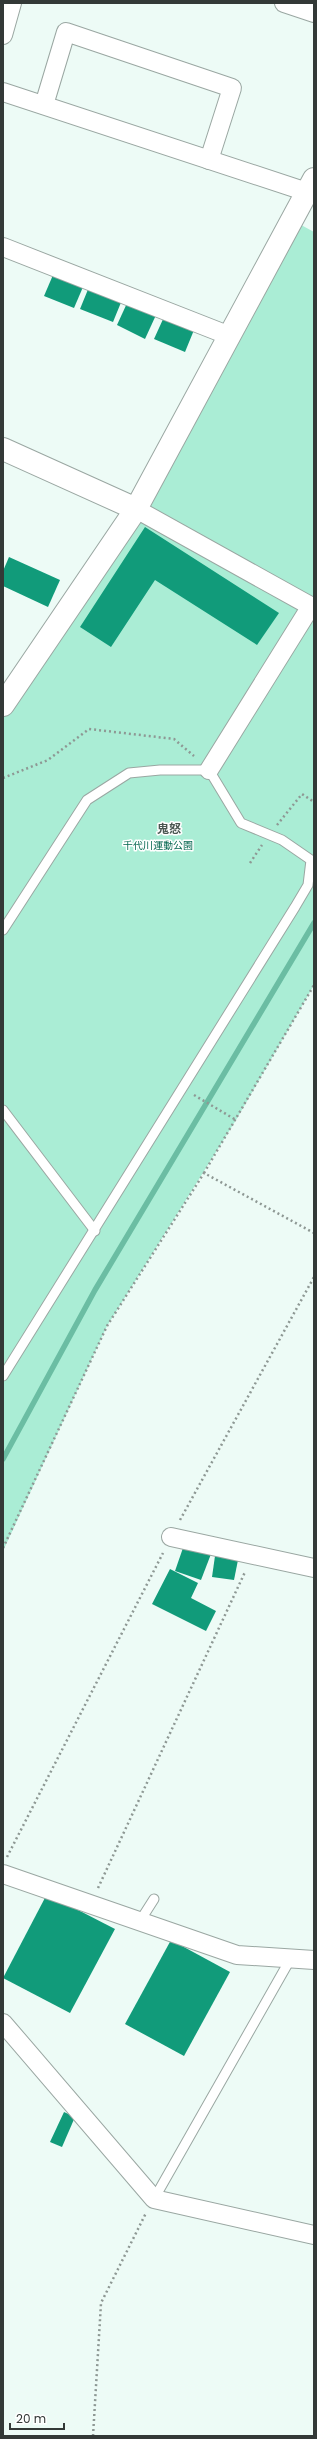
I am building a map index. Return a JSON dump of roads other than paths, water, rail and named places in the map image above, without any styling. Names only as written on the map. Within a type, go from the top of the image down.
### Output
[{"type":"street","points":[[3,36],[12,3]]},
{"type":"street","points":[[284,3],[314,13]]},
{"type":"street","points":[[44,106],[66,32],[232,88],[208,160]]},
{"type":"street","points":[[3,92],[208,160],[310,185],[136,508],[3,706]]},
{"type":"street","points":[[3,247],[230,336]]},
{"type":"street","points":[[3,449],[136,508],[313,607],[209,770]]},
{"type":"street","points":[[171,1538],[314,1568]]},
{"type":"street","points":[[5,1866],[91,1904],[237,1955],[314,1960]]},
{"type":"street","points":[[3,2023],[154,2198],[314,2234]]},
{"type":"lane","points":[[3,930],[87,800],[129,773],[160,770],[209,770],[241,823],[282,840],[311,860],[308,885],[95,1231],[3,1376]]},
{"type":"lane","points":[[3,1110],[95,1231]]},
{"type":"lane","points":[[140,1921],[154,1899]]},
{"type":"lane","points":[[154,2198],[291,1958]]},
{"type":"waterway","points":[[3,1459],[95,1290],[314,923]]},
{"type":"district","name":"鬼怒","points":[[169,829]]},
{"type":"park label","name":"千代川運動公園","points":[[158,845]]}]
